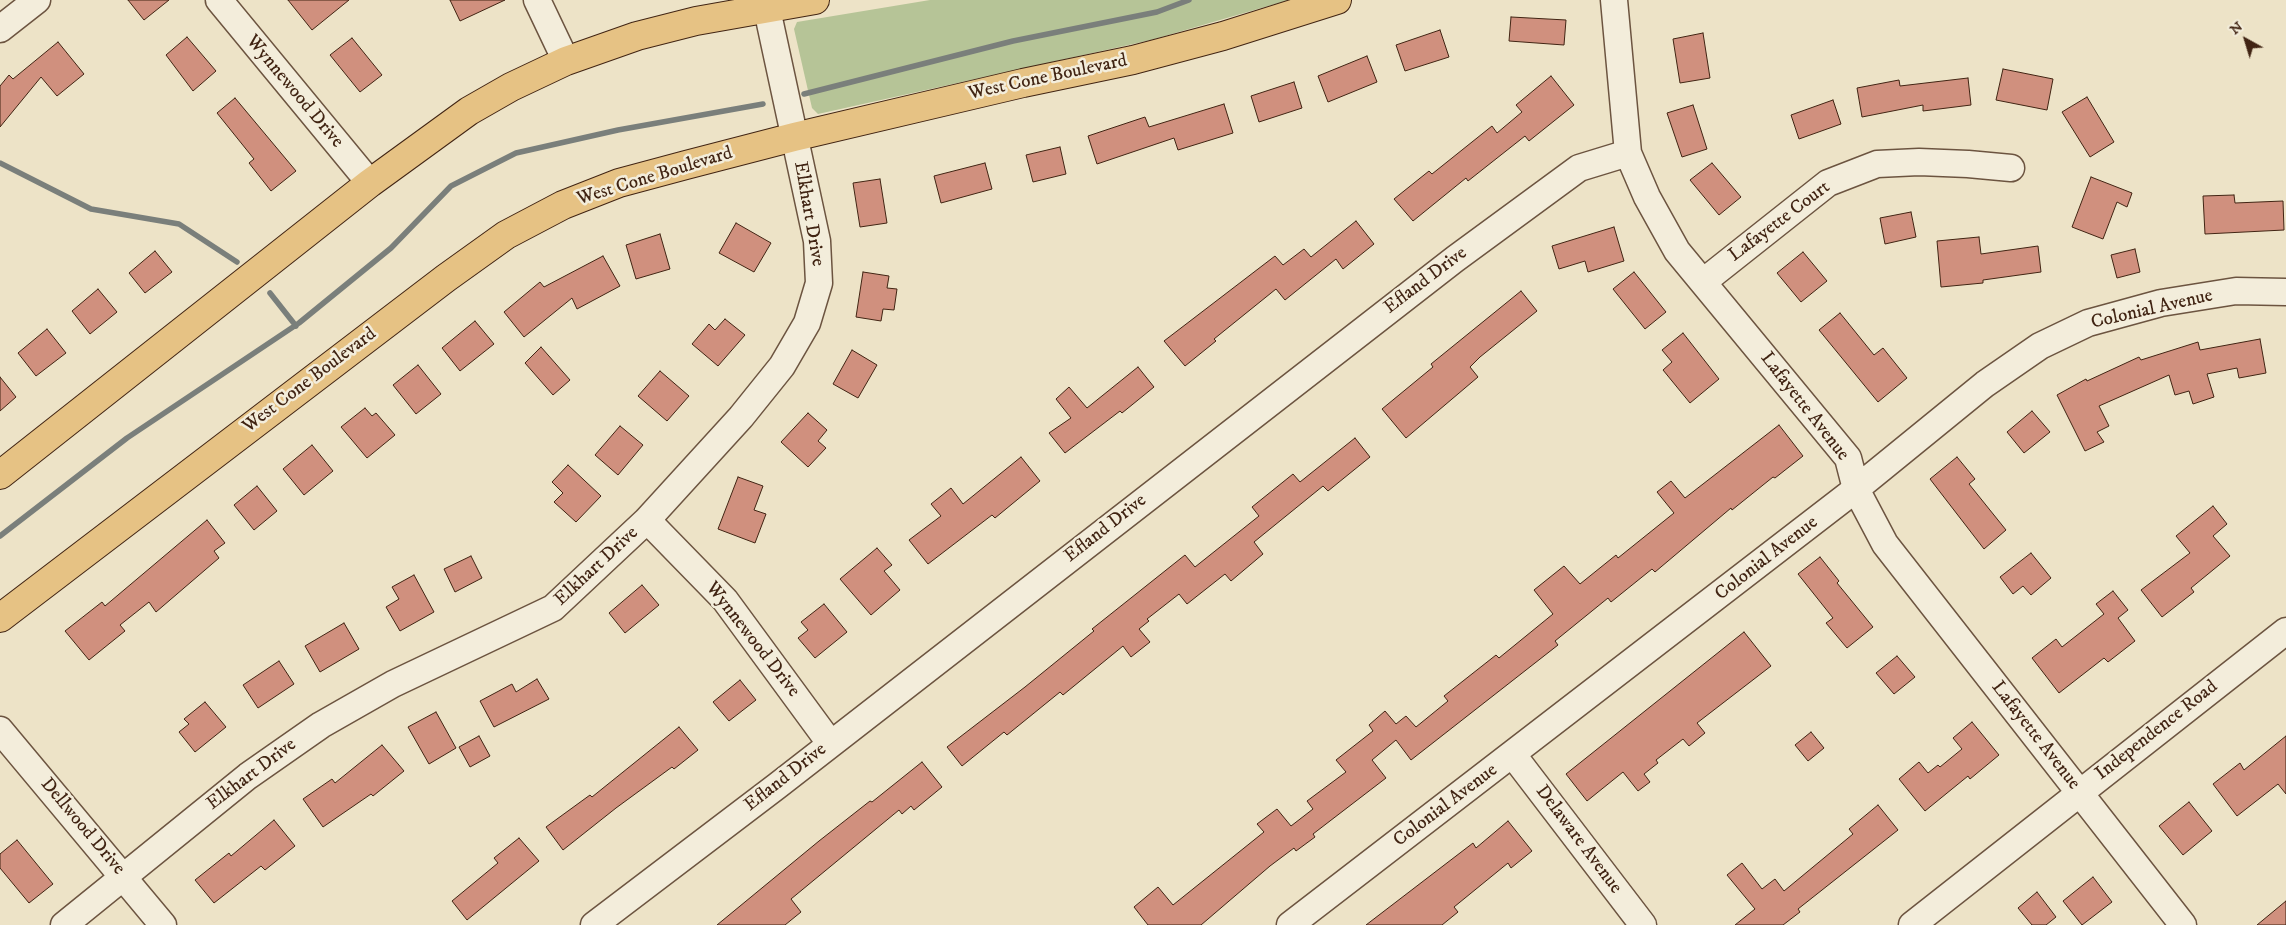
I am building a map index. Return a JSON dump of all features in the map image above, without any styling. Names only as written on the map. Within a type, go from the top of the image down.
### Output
[{"type":"main road","points":[[0,475],[370,183],[469,111],[511,87],[566,61],[637,36],[766,4],[815,0]]},
{"type":"main road","name":"West Cone Boulevard","points":[[0,618],[446,278],[506,235],[563,205],[619,183],[794,137],[1023,83],[1133,60],[1223,36],[1337,0]]},
{"type":"street","points":[[0,29],[37,0]]},
{"type":"street","name":"Wynnewood Drive","points":[[219,0],[370,183]]},
{"type":"street","points":[[538,0],[566,61]]},
{"type":"street","name":"Lafayette Avenue","points":[[1614,0],[1628,153],[1647,197],[1677,251],[1848,458],[1856,489],[1885,544],[2183,925]]},
{"type":"street","name":"Elkhart Drive","points":[[64,925],[248,776],[321,724],[393,684],[553,608],[647,520],[741,417],[782,366],[807,323],[819,283],[817,241],[766,4]]},
{"type":"street","name":"Efland Drive","points":[[594,925],[1463,253],[1579,168],[1628,153]]},
{"type":"street","name":"Lafayette Court","points":[[1703,282],[1828,183],[1877,164],[1919,162],[2011,168]]},
{"type":"street","name":"Colonial Avenue","points":[[1290,925],[1856,489],[1984,384],[2040,346],[2088,323],[2161,303],[2236,291],[2286,292]]},
{"type":"street","name":"Wynnewood Drive","points":[[647,520],[725,600],[830,743]]},
{"type":"street","name":"Independence Road","points":[[1912,925],[2286,631]]},
{"type":"street","name":"Dellwood Drive","points":[[0,730],[163,925]]},
{"type":"street","name":"Delaware Avenue","points":[[1513,755],[1643,925]]},
{"type":"green space","points":[[930,0],[1289,0],[1151,40],[818,114],[812,108],[794,29],[797,22]]},
{"type":"building","points":[[128,0],[169,0],[144,20]]},
{"type":"building","points":[[288,0],[349,0],[312,30]]},
{"type":"building","points":[[450,0],[505,0],[460,21]]},
{"type":"building","points":[[1511,17],[1566,20],[1564,45],[1509,41]]},
{"type":"building","points":[[1440,30],[1449,57],[1405,71],[1396,45]]},
{"type":"building","points":[[1703,33],[1710,78],[1680,83],[1673,39]]},
{"type":"building","points":[[187,37],[216,71],[193,91],[166,55]]},
{"type":"building","points":[[352,38],[382,75],[360,92],[330,55]]},
{"type":"building","points":[[58,42],[84,74],[57,96],[41,77],[0,127],[0,86],[9,75],[13,79]]},
{"type":"building","points":[[1367,56],[1377,82],[1328,102],[1318,76]]},
{"type":"building","points":[[2003,69],[2053,79],[2047,110],[1996,100]]},
{"type":"building","points":[[1551,76],[1574,105],[1529,141],[1525,136],[1468,181],[1466,178],[1413,221],[1394,199],[1429,171],[1432,174],[1492,126],[1497,133],[1522,112],[1516,105]]},
{"type":"building","points":[[1968,78],[1971,105],[1923,111],[1923,105],[1862,117],[1857,88],[1899,80],[1900,86]]},
{"type":"building","points":[[1294,82],[1302,108],[1259,122],[1251,96]]},
{"type":"building","points":[[2087,97],[2114,142],[2090,157],[2062,112]]},
{"type":"building","points":[[235,98],[296,171],[271,191],[249,163],[254,159],[217,113]]},
{"type":"building","points":[[1833,100],[1841,124],[1799,139],[1791,115]]},
{"type":"building","points":[[1224,104],[1233,133],[1178,150],[1174,138],[1097,164],[1088,136],[1145,117],[1149,127]]},
{"type":"building","points":[[1693,105],[1707,149],[1682,157],[1667,113]]},
{"type":"building","points":[[1060,147],[1066,174],[1033,182],[1026,155]]},
{"type":"building","points":[[985,163],[992,189],[941,203],[934,176]]},
{"type":"building","points":[[1712,163],[1741,197],[1719,215],[1690,180]]},
{"type":"building","points":[[2091,177],[2132,193],[2127,207],[2117,202],[2103,239],[2072,227]]},
{"type":"building","points":[[880,179],[887,223],[860,227],[853,183]]},
{"type":"building","points":[[2234,195],[2235,203],[2283,201],[2284,230],[2205,234],[2203,196]]},
{"type":"building","points":[[1911,212],[1916,237],[1885,244],[1880,218]]},
{"type":"building","points":[[1356,221],[1374,244],[1343,269],[1336,259],[1285,300],[1276,289],[1214,339],[1216,341],[1185,366],[1164,341],[1275,256],[1283,265],[1304,249],[1311,257]]},
{"type":"building","points":[[736,223],[771,243],[754,272],[719,253]]},
{"type":"building","points":[[1614,227],[1624,261],[1588,272],[1585,261],[1559,269],[1552,246]]},
{"type":"building","points":[[660,234],[670,269],[636,279],[626,245]]},
{"type":"building","points":[[1979,237],[1981,254],[2038,246],[2041,272],[1983,280],[1983,283],[1941,287],[1937,241]]},
{"type":"building","points":[[2135,249],[2140,272],[2117,278],[2111,255]]},
{"type":"building","points":[[155,251],[172,272],[145,293],[129,273]]},
{"type":"building","points":[[1803,252],[1827,281],[1801,302],[1777,273]]},
{"type":"building","points":[[603,256],[620,286],[577,309],[572,298],[524,337],[504,312],[540,282],[544,287]]},
{"type":"building","points":[[863,272],[889,276],[887,288],[897,289],[894,310],[883,309],[881,321],[856,317]]},
{"type":"building","points":[[1634,272],[1666,312],[1645,329],[1613,289]]},
{"type":"building","points":[[98,289],[117,312],[90,334],[72,311]]},
{"type":"building","points":[[1521,291],[1537,311],[1480,357],[1470,367],[1478,377],[1406,438],[1382,409],[1433,367],[1431,364]]},
{"type":"building","points":[[1840,313],[1874,355],[1883,348],[1907,378],[1878,402],[1819,330]]},
{"type":"building","points":[[725,319],[745,335],[718,366],[692,344],[709,324],[715,330]]},
{"type":"building","points":[[475,321],[494,344],[460,371],[442,348]]},
{"type":"building","points":[[47,329],[66,353],[36,376],[18,353]]},
{"type":"building","points":[[1683,333],[1719,379],[1690,403],[1663,370],[1672,362],[1662,350]]},
{"type":"building","points":[[2260,339],[2266,373],[2239,378],[2237,368],[2207,374],[2214,397],[2193,404],[2189,391],[2175,395],[2169,375],[2099,406],[2109,426],[2097,432],[2104,442],[2085,451],[2057,395],[2086,379],[2087,381],[2139,357],[2141,360],[2198,342],[2200,350]]},
{"type":"building","points":[[541,347],[570,380],[553,395],[525,363]]},
{"type":"building","points":[[852,350],[877,365],[858,398],[833,384]]},
{"type":"building","points":[[418,365],[441,394],[416,414],[393,385]]},
{"type":"building","points":[[1138,367],[1154,387],[1122,413],[1120,411],[1065,453],[1049,433],[1071,418],[1056,399],[1069,387],[1087,408]]},
{"type":"building","points":[[660,371],[689,396],[667,421],[638,396]]},
{"type":"building","points":[[0,377],[16,397],[0,411]]},
{"type":"building","points":[[365,408],[372,416],[376,413],[395,435],[367,458],[341,427]]},
{"type":"building","points":[[2032,411],[2050,432],[2024,453],[2007,432]]},
{"type":"building","points":[[808,413],[827,430],[818,441],[826,448],[808,467],[781,442]]},
{"type":"building","points":[[1779,425],[1803,456],[1732,510],[1731,508],[1655,572],[1652,569],[1611,602],[1608,598],[1555,641],[1558,645],[1411,760],[1396,740],[1372,760],[1386,778],[1313,834],[1315,837],[1296,851],[1294,848],[1270,866],[1201,925],[1148,925],[1134,907],[1158,887],[1173,905],[1264,832],[1257,824],[1277,809],[1291,826],[1313,809],[1307,801],[1346,772],[1336,760],[1373,731],[1369,725],[1385,711],[1396,724],[1406,716],[1416,727],[1448,701],[1444,696],[1496,655],[1499,658],[1553,614],[1534,590],[1564,566],[1580,584],[1616,555],[1618,558],[1674,513],[1657,492],[1671,481],[1685,498]]},
{"type":"building","points":[[620,426],[643,445],[618,475],[595,455]]},
{"type":"building","points":[[1355,438],[1370,457],[1328,491],[1323,486],[1254,542],[1263,554],[1231,581],[1225,574],[1187,604],[1179,594],[1147,619],[1149,621],[1139,629],[1150,642],[1131,657],[1123,646],[1063,695],[1060,692],[1007,735],[1004,732],[962,766],[947,747],[1025,687],[1094,631],[1092,629],[1185,555],[1195,567],[1259,516],[1252,507],[1293,474],[1300,482]]},
{"type":"building","points":[[312,445],[333,471],[304,495],[283,469]]},
{"type":"building","points":[[1021,457],[1040,481],[995,518],[992,515],[928,564],[909,540],[941,516],[931,504],[951,488],[963,504]]},
{"type":"building","points":[[1957,457],[1975,479],[1969,484],[2006,530],[1984,549],[1930,479]]},
{"type":"building","points":[[568,465],[601,496],[576,522],[554,502],[563,493],[552,482]]},
{"type":"building","points":[[738,477],[763,486],[754,510],[766,514],[755,543],[718,529]]},
{"type":"building","points":[[257,486],[277,511],[254,530],[234,505]]},
{"type":"building","points":[[2213,506],[2227,524],[2213,536],[2230,556],[2191,588],[2194,592],[2162,617],[2141,590],[2190,553],[2176,536]]},
{"type":"building","points":[[207,520],[225,543],[214,551],[219,558],[156,612],[149,602],[120,625],[125,631],[89,660],[65,631],[102,602],[105,606]]},
{"type":"building","points":[[877,548],[892,565],[884,571],[900,590],[871,615],[840,579]]},
{"type":"building","points":[[2031,553],[2051,578],[2031,595],[2023,586],[2013,594],[2000,577]]},
{"type":"building","points":[[471,556],[482,578],[455,592],[444,569]]},
{"type":"building","points":[[1820,557],[1839,581],[1837,583],[1873,627],[1847,648],[1826,623],[1833,618],[1798,574]]},
{"type":"building","points":[[414,575],[434,612],[400,631],[386,607],[399,599],[392,587]]},
{"type":"building","points":[[642,585],[659,605],[625,633],[609,613]]},
{"type":"building","points":[[2113,591],[2128,610],[2118,618],[2135,641],[2108,662],[2104,658],[2059,693],[2032,658],[2056,639],[2062,647],[2104,614],[2096,604]]},
{"type":"building","points":[[824,604],[847,632],[815,658],[798,638],[808,630],[801,622]]},
{"type":"building","points":[[344,623],[359,649],[320,672],[305,646]]},
{"type":"building","points":[[1744,632],[1771,666],[1697,723],[1705,733],[1689,746],[1683,739],[1656,760],[1658,763],[1644,774],[1650,782],[1638,791],[1623,772],[1587,801],[1566,774]]},
{"type":"building","points":[[1897,656],[1915,677],[1894,694],[1876,673]]},
{"type":"building","points":[[279,661],[294,684],[258,708],[243,685]]},
{"type":"building","points":[[537,679],[549,699],[494,727],[480,701],[512,684],[516,692]]},
{"type":"building","points":[[740,680],[756,700],[729,721],[713,702]]},
{"type":"building","points":[[205,702],[226,727],[195,752],[179,732],[189,724],[184,719]]},
{"type":"building","points":[[436,712],[456,748],[429,764],[408,727]]},
{"type":"building","points":[[1972,722],[1999,755],[1970,779],[1968,776],[1925,811],[1899,779],[1919,762],[1928,773],[1938,765],[1940,767],[1962,749],[1953,738]]},
{"type":"building","points":[[679,727],[698,750],[674,769],[672,767],[616,808],[563,850],[546,827],[590,795],[592,797]]},
{"type":"building","points":[[1811,732],[1824,748],[1808,761],[1795,745]]},
{"type":"building","points":[[479,736],[490,756],[470,767],[459,747]]},
{"type":"building","points":[[2286,736],[2286,794],[2278,784],[2237,816],[2213,784],[2240,763],[2244,770]]},
{"type":"building","points":[[382,745],[404,771],[373,796],[371,794],[323,827],[303,799],[332,779],[335,783]]},
{"type":"building","points":[[922,762],[942,787],[914,810],[911,806],[902,814],[899,810],[791,899],[801,912],[785,925],[717,925],[819,841]]},
{"type":"building","points":[[2189,802],[2212,831],[2183,855],[2159,826]]},
{"type":"building","points":[[1878,805],[1898,830],[1798,909],[1800,912],[1783,925],[1735,925],[1755,909],[1727,875],[1742,863],[1762,889],[1775,879],[1784,891],[1853,834],[1849,829]]},
{"type":"building","points":[[274,820],[295,846],[265,870],[261,866],[214,903],[195,880],[229,853],[231,856]]},
{"type":"building","points":[[1508,821],[1532,851],[1511,868],[1508,863],[1454,907],[1458,912],[1442,925],[1366,925],[1473,843],[1476,848]]},
{"type":"building","points":[[519,838],[539,861],[467,920],[452,901],[498,863],[494,858]]},
{"type":"building","points":[[17,840],[53,884],[29,903],[0,868],[0,854]]},
{"type":"building","points":[[2093,877],[2112,902],[2082,925],[2063,901]]},
{"type":"building","points":[[2037,892],[2056,917],[2046,925],[2032,925],[2018,908]]},
{"type":"building","points":[[2286,901],[2286,925],[2257,925]]},
{"type":"waterway","points":[[804,94],[1013,41],[1157,12],[1189,0]]},
{"type":"waterway","points":[[0,536],[127,438],[299,323],[391,248],[451,186],[516,153],[618,130],[763,104]]},
{"type":"waterway","points":[[0,163],[91,209],[179,224],[237,262]]},
{"type":"waterway","points":[[270,293],[296,326]]}]
